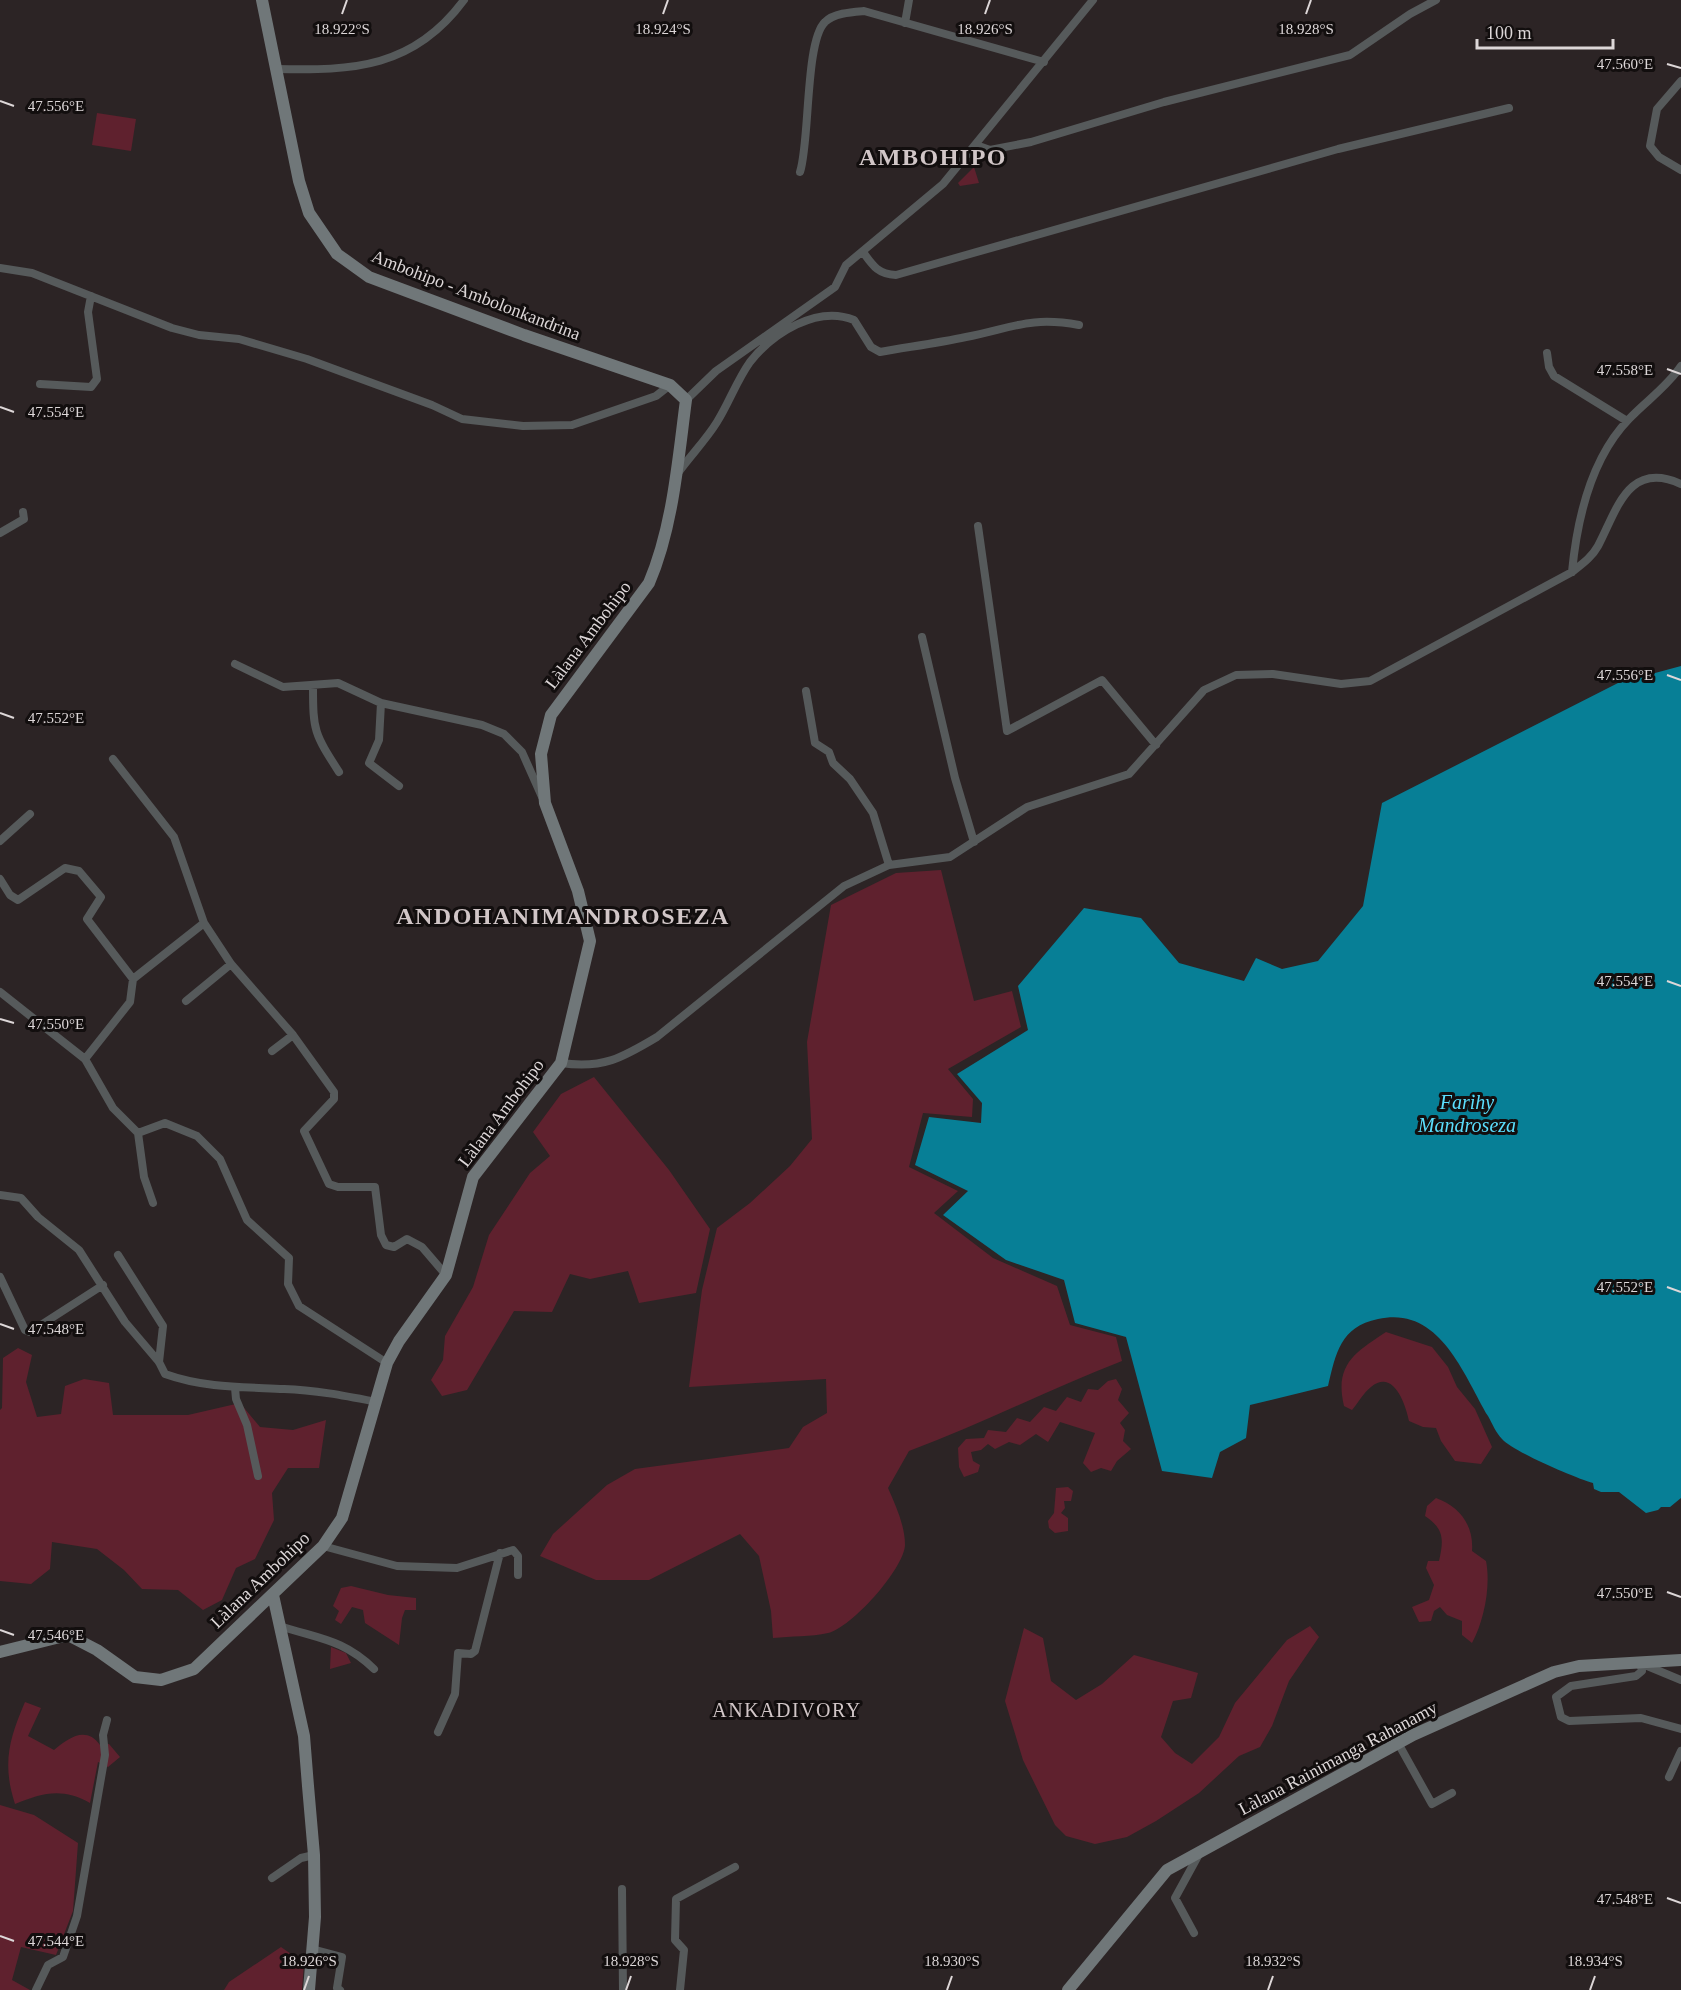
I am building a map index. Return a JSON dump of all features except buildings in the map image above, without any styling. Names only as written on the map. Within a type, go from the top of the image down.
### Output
[{"type":"street","name":"Ambohipo - Ambolonkandrina","points":[[262,0],[299,181],[309,213],[318,230],[348,264],[369,277],[524,335],[670,385],[686,400]]},
{"type":"street","points":[[276,69],[327,70],[397,57],[446,24],[464,0]]},
{"type":"street","points":[[905,23],[909,0]]},
{"type":"street","points":[[686,400],[716,371],[835,287],[846,265],[934,194],[1093,0]]},
{"type":"street","points":[[976,145],[990,150],[1031,142],[1164,102],[1350,55],[1410,14],[1436,0]]},
{"type":"street","points":[[800,172],[803,163],[810,71],[822,25],[827,20],[847,13],[864,11],[1044,62]]},
{"type":"street","points":[[1681,81],[1657,110],[1650,146],[1659,157],[1681,170]]},
{"type":"street","points":[[863,252],[875,269],[885,274],[896,275],[1327,152],[1509,108]]},
{"type":"street","points":[[0,268],[32,273],[172,328],[199,335],[239,339],[307,359],[432,405],[462,419],[523,426],[572,425],[656,396],[670,385]]},
{"type":"street","points":[[40,384],[91,387],[97,379],[88,312],[92,296]]},
{"type":"street","points":[[674,479],[716,424],[749,363],[778,336],[812,318],[837,316],[854,320],[871,347],[880,352],[968,337],[1025,322],[1050,320],[1079,325]]},
{"type":"street","points":[[1547,353],[1549,367],[1554,376],[1627,421]]},
{"type":"street","points":[[1572,572],[1592,478],[1599,462],[1627,421],[1681,366]]},
{"type":"street","name":"Làlana Ambohipo","points":[[0,1652],[68,1635],[97,1650],[135,1677],[161,1680],[194,1669],[323,1546],[342,1518],[387,1363],[399,1341],[446,1275],[473,1177],[561,1063],[590,941],[578,891],[545,803],[541,754],[551,715],[649,583],[659,561],[686,400]]},
{"type":"street","points":[[561,1063],[583,1066],[607,1063],[657,1037],[844,886],[889,866],[950,857],[1027,807],[1129,774],[1204,690],[1236,675],[1273,674],[1341,684],[1370,681],[1572,572],[1588,559],[1598,546],[1611,513],[1625,491],[1645,479],[1667,477],[1681,484]]},
{"type":"street","points":[[0,533],[24,519],[23,512]]},
{"type":"street","points":[[978,526],[1007,731],[1102,680],[1156,745]]},
{"type":"street","points":[[922,637],[955,777],[974,842]]},
{"type":"street","points":[[235,664],[283,687],[338,683],[381,703],[482,725],[504,734],[522,752],[545,803]]},
{"type":"street","points":[[313,686],[313,726],[317,739],[339,772]]},
{"type":"street","points":[[806,691],[815,743],[828,752],[833,763],[850,779],[873,813],[889,866]]},
{"type":"street","points":[[381,703],[380,740],[369,762],[399,786]]},
{"type":"street","points":[[113,759],[174,837],[204,923],[231,964],[293,1035],[334,1092],[334,1099],[304,1131],[329,1184],[338,1187],[375,1187],[381,1235],[386,1245],[394,1247],[407,1239],[416,1242],[446,1275]]},
{"type":"street","points":[[0,841],[30,814]]},
{"type":"street","points":[[0,879],[10,895],[18,900],[65,868],[79,870],[101,897],[87,919],[134,979]]},
{"type":"street","points":[[85,1059],[130,1002],[134,979],[204,923]]},
{"type":"street","points":[[186,1001],[231,964]]},
{"type":"street","points":[[0,992],[85,1059],[113,1108],[138,1133],[144,1177],[153,1203]]},
{"type":"street","points":[[272,1051],[293,1035]]},
{"type":"street","points":[[138,1133],[165,1123],[197,1136],[220,1159],[247,1220],[289,1258],[288,1284],[299,1306],[387,1363]]},
{"type":"street","points":[[0,1195],[21,1198],[38,1217],[79,1250],[125,1322],[159,1362],[165,1374],[189,1383],[235,1389],[321,1392],[377,1402]]},
{"type":"street","points":[[118,1255],[163,1326],[159,1362]]},
{"type":"street","points":[[0,1277],[25,1330],[30,1332],[103,1285]]},
{"type":"street","points":[[235,1389],[236,1399],[247,1425],[258,1476]]},
{"type":"street","points":[[323,1546],[397,1566],[457,1568],[500,1553],[516,1551],[518,1575]]},
{"type":"street","points":[[438,1731],[455,1694],[458,1653],[471,1654],[475,1651],[500,1553]]},
{"type":"street","points":[[273,1595],[304,1736],[314,1855],[309,1990]]},
{"type":"street","points":[[280,1626],[342,1643],[360,1655],[374,1669]]},
{"type":"street","name":"Làlana Rainimanga Rahanamy","points":[[1068,1990],[1162,1875],[1236,1831],[1398,1743],[1554,1672],[1579,1666],[1681,1660]]},
{"type":"street","points":[[1640,1663],[1681,1680]]},
{"type":"street","points":[[1640,1663],[1642,1671],[1636,1676],[1571,1686],[1556,1697],[1561,1718],[1569,1721],[1641,1718],[1681,1729]]},
{"type":"street","points":[[36,1990],[48,1965],[63,1957],[77,1917],[105,1755],[103,1735],[107,1720]]},
{"type":"street","points":[[1398,1743],[1432,1804],[1452,1793]]},
{"type":"street","points":[[1670,1777],[1681,1751]]},
{"type":"street","points":[[1194,1933],[1175,1898],[1195,1857],[1236,1831]]},
{"type":"street","points":[[272,1878],[301,1858],[314,1855]]},
{"type":"street","points":[[680,1990],[684,1950],[675,1940],[676,1899],[735,1867]]},
{"type":"street","points":[[622,1889],[623,1990]]},
{"type":"street","points":[[312,1949],[342,1957],[337,1988],[340,1990]]},
{"type":"shaded area","points":[[97,113],[136,119],[131,151],[92,145]]},
{"type":"shaded area","points":[[974,167],[979,183],[960,186],[958,183]]},
{"type":"shaded area","points":[[941,870],[974,1001],[1012,991],[1021,1027],[948,1069],[973,1099],[972,1117],[923,1113],[909,1167],[958,1191],[934,1213],[993,1258],[1057,1286],[1070,1325],[1116,1337],[1122,1361],[909,1451],[888,1488],[903,1531],[905,1545],[902,1555],[896,1568],[875,1596],[850,1621],[828,1633],[773,1638],[771,1611],[759,1556],[740,1534],[649,1580],[596,1580],[540,1556],[553,1534],[607,1485],[635,1469],[789,1448],[803,1427],[827,1413],[826,1379],[689,1387],[702,1290],[717,1228],[750,1203],[790,1166],[812,1139],[807,1042],[831,905],[896,873]]},
{"type":"shaded area","points":[[594,1077],[669,1170],[710,1229],[696,1293],[639,1303],[628,1271],[590,1279],[570,1274],[552,1312],[514,1311],[467,1390],[442,1396],[431,1380],[443,1360],[445,1336],[473,1287],[489,1235],[530,1173],[550,1156],[533,1132],[561,1094]]},
{"type":"shaded area","points":[[1386,1332],[1432,1347],[1448,1367],[1457,1387],[1475,1409],[1492,1447],[1481,1464],[1455,1461],[1441,1441],[1436,1428],[1423,1427],[1409,1421],[1398,1391],[1386,1382],[1379,1382],[1371,1387],[1352,1410],[1344,1406],[1342,1380],[1345,1369],[1357,1353]]},
{"type":"shaded area","points":[[18,1348],[32,1355],[26,1382],[37,1417],[61,1414],[65,1386],[84,1379],[109,1383],[113,1415],[188,1415],[240,1403],[260,1427],[293,1430],[326,1420],[319,1468],[288,1468],[272,1493],[274,1520],[255,1559],[236,1568],[222,1600],[203,1610],[178,1590],[142,1589],[124,1570],[97,1549],[52,1542],[50,1569],[31,1584],[0,1581],[0,1410],[2,1408],[3,1358]]},
{"type":"shaded area","points":[[1116,1379],[1122,1389],[1118,1400],[1129,1413],[1120,1423],[1125,1430],[1123,1441],[1131,1449],[1117,1461],[1111,1471],[1101,1468],[1091,1472],[1083,1463],[1095,1433],[1060,1422],[1048,1442],[1036,1434],[1020,1445],[1009,1442],[995,1449],[988,1444],[981,1450],[971,1452],[973,1461],[980,1465],[978,1472],[964,1477],[959,1467],[958,1448],[966,1439],[984,1438],[988,1430],[1006,1432],[1017,1418],[1030,1422],[1044,1407],[1056,1411],[1067,1397],[1081,1402],[1088,1389],[1098,1390],[1108,1381]]},
{"type":"shaded area","points":[[1068,1487],[1073,1491],[1071,1501],[1064,1501],[1065,1508],[1061,1513],[1068,1518],[1068,1531],[1055,1533],[1049,1528],[1048,1521],[1054,1513],[1056,1488]]},
{"type":"shaded area","points":[[1436,1498],[1458,1511],[1468,1525],[1472,1551],[1486,1561],[1488,1581],[1485,1603],[1472,1643],[1462,1635],[1462,1621],[1447,1615],[1440,1607],[1434,1611],[1431,1621],[1419,1622],[1412,1607],[1429,1600],[1434,1585],[1426,1568],[1428,1561],[1439,1561],[1442,1541],[1436,1525],[1425,1516],[1427,1506]]},
{"type":"shaded area","points":[[351,1586],[388,1595],[416,1598],[416,1610],[405,1610],[402,1618],[399,1645],[365,1623],[363,1610],[352,1607],[341,1624],[335,1620],[339,1611],[333,1606],[341,1588]]},
{"type":"shaded area","points":[[1310,1626],[1319,1637],[1289,1681],[1272,1726],[1260,1747],[1239,1756],[1199,1793],[1127,1837],[1095,1844],[1066,1836],[1055,1825],[1023,1760],[1005,1701],[1024,1628],[1043,1638],[1051,1681],[1076,1700],[1102,1684],[1134,1655],[1198,1673],[1191,1698],[1173,1701],[1161,1737],[1175,1753],[1192,1764],[1219,1737],[1235,1703],[1287,1640]]},
{"type":"shaded area","points":[[331,1647],[346,1653],[351,1663],[330,1669]]},
{"type":"shaded area","points":[[25,1702],[41,1708],[28,1736],[54,1750],[71,1738],[89,1736],[100,1745],[109,1744],[120,1757],[108,1767],[98,1762],[90,1803],[70,1795],[52,1793],[15,1804],[9,1776],[9,1752]]},
{"type":"shaded area","points":[[0,1805],[34,1815],[78,1843],[73,1911],[56,1955],[21,1947],[12,1980],[30,1990],[0,1990]]},
{"type":"shaded area","points":[[281,1947],[304,1963],[302,1990],[224,1990],[229,1982]]},
{"type":"water","name":"Farihy Mandroseza","points":[[1681,666],[1681,1498],[1670,1507],[1661,1507],[1646,1513],[1619,1492],[1601,1492],[1594,1489],[1593,1483],[1519,1451],[1502,1439],[1496,1431],[1469,1381],[1446,1346],[1433,1332],[1417,1322],[1399,1317],[1378,1319],[1355,1328],[1337,1352],[1328,1386],[1250,1405],[1246,1438],[1220,1452],[1212,1478],[1162,1471],[1126,1337],[1075,1323],[1064,1280],[1006,1260],[943,1215],[968,1191],[915,1165],[929,1117],[981,1123],[982,1103],[957,1074],[1028,1030],[1018,986],[1084,908],[1141,918],[1179,963],[1244,981],[1256,958],[1282,969],[1318,961],[1363,906],[1382,803],[1618,683]]},
{"type":"district","name":"AMBOHIPO","points":[[933,157]]},
{"type":"district","name":"ANDOHANIMANDROSEZA","points":[[563,916]]},
{"type":"district","name":"ANKADIVORY","points":[[787,1710]]}]
